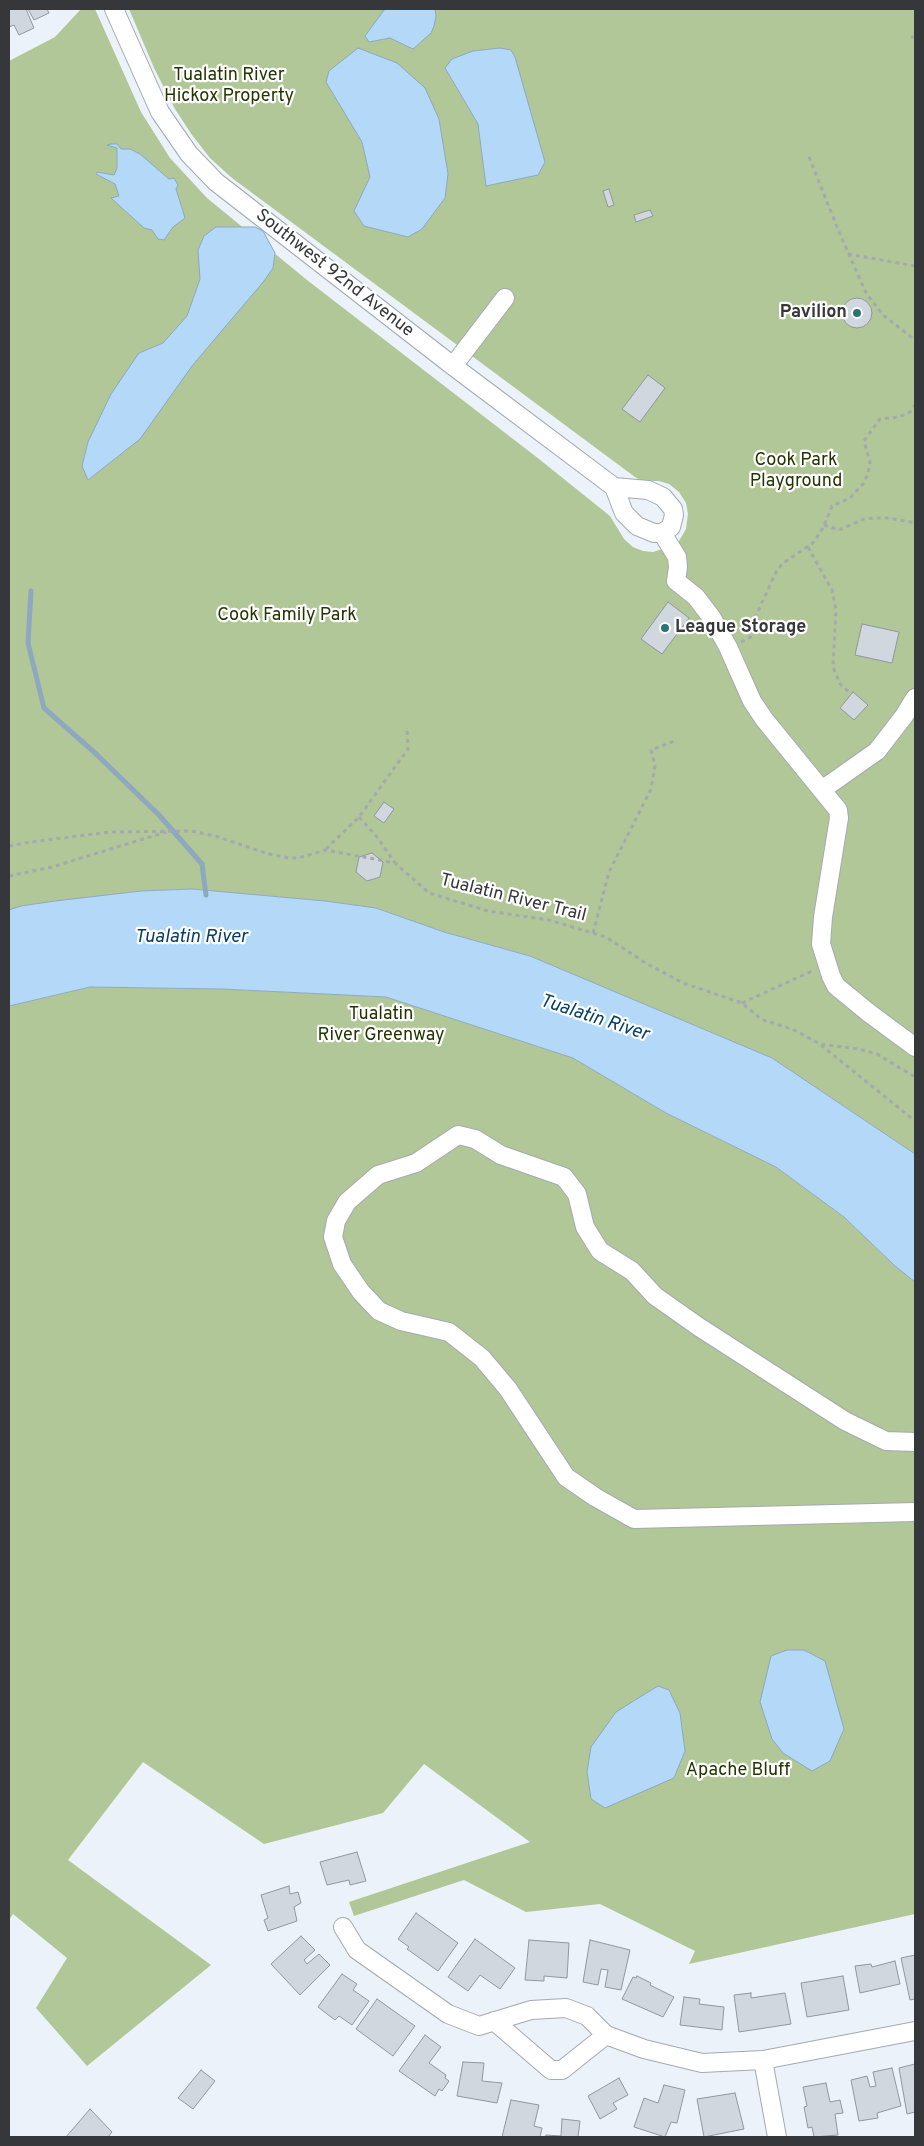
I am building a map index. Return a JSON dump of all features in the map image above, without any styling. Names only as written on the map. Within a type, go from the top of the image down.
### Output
[{"type":"street","name":"Southwest 92nd Avenue","points":[[114,9],[160,112],[178,139],[199,165],[232,196],[614,487]]},
{"type":"street","points":[[453,366],[505,298]]},
{"type":"street","points":[[614,487],[640,489],[663,497],[673,508],[674,515],[671,527],[662,533],[646,530],[630,520],[620,506],[614,487]]},
{"type":"street","points":[[662,533],[677,557],[676,580],[705,607],[728,647],[752,701],[764,719],[823,789],[838,810],[839,818],[823,917],[821,944],[826,965],[836,986],[869,1014],[915,1047]]},
{"type":"street","points":[[823,789],[877,751],[904,716],[915,698]]},
{"type":"street","points":[[915,1442],[886,1441],[846,1421],[699,1327],[655,1296],[632,1271],[600,1252],[586,1227],[577,1194],[564,1177],[501,1154],[475,1139],[458,1135],[416,1162],[378,1175],[347,1202],[336,1221],[333,1237],[342,1264],[361,1292],[379,1311],[401,1321],[450,1332],[482,1358],[508,1388],[566,1476],[595,1497],[634,1518],[915,1512]]},
{"type":"street","points":[[343,1927],[357,1950],[448,2014],[479,2026],[530,2010],[566,2008],[587,2016],[606,2035],[644,2049],[702,2063],[763,2060],[915,2031]]},
{"type":"street","points":[[494,2021],[551,2070],[562,2070],[606,2035]]},
{"type":"street","points":[[763,2060],[777,2137]]},
{"type":"path","points":[[809,157],[848,254],[866,293],[875,306],[891,322],[915,340]]},
{"type":"path","points":[[848,254],[915,266]]},
{"type":"path","points":[[728,647],[754,635],[754,620],[777,570],[783,563],[808,547],[818,536],[832,506],[850,498],[863,484],[868,474],[870,462],[864,441],[880,419],[899,417],[910,412],[915,405]]},
{"type":"path","points":[[824,525],[840,530],[864,519],[875,518],[889,518],[915,523]]},
{"type":"path","points":[[808,547],[832,590],[836,610],[833,667],[840,684],[849,692]]},
{"type":"path","points":[[9,846],[110,832],[171,830],[191,831],[215,836],[269,854],[290,858],[298,858],[326,850],[359,817],[408,749],[408,727]]},
{"type":"path","points":[[593,933],[610,872],[651,789],[654,766],[651,750],[677,740]]},
{"type":"path","name":"Tualatin River Trail","points":[[359,817],[377,837],[395,863],[428,893],[488,911],[536,917],[606,937],[644,962],[683,983],[742,1003],[761,1019],[794,1030],[820,1044],[858,1049],[876,1054],[915,1077]]},
{"type":"path","points":[[9,876],[52,866],[171,830]]},
{"type":"path","points":[[326,850],[395,863]]},
{"type":"path","points":[[742,1003],[826,965]]},
{"type":"path","points":[[820,1044],[915,1121]]},
{"type":"green space","name":"Cook Family Park","points":[[81,9],[95,9],[141,112],[170,158],[207,198],[307,280],[610,516],[624,539],[633,547],[653,552],[672,546],[679,541],[686,529],[688,514],[686,503],[679,492],[669,484],[659,481],[642,481],[635,477],[232,178],[210,158],[175,109],[155,70],[129,9],[915,9],[915,1154],[772,1058],[530,956],[444,932],[376,908],[325,901],[192,889],[141,891],[21,906],[9,910],[9,61],[55,37]]},
{"type":"green space","points":[[90,987],[222,989],[386,997],[573,1058],[666,1113],[776,1167],[844,1217],[894,1265],[915,1282],[915,1914],[689,1964],[695,1951],[600,1904],[526,1912],[464,1880],[354,1916],[349,1902],[530,1842],[424,1764],[383,1813],[264,1844],[143,1762],[68,1860],[211,1965],[87,2066],[36,2008],[67,1958],[13,1914],[9,1920],[9,1006]]},
{"type":"water","points":[[385,9],[435,9],[436,16],[431,33],[413,49],[390,38],[369,42],[365,36]]},
{"type":"water","points":[[358,48],[397,63],[425,88],[439,119],[448,174],[445,198],[422,229],[408,237],[364,226],[354,211],[370,177],[362,142],[326,82],[329,71]]},
{"type":"water","points":[[500,48],[511,50],[515,57],[545,162],[538,175],[486,186],[478,124],[445,68],[452,59],[473,51]]},
{"type":"water","points":[[117,144],[121,149],[130,149],[140,154],[169,179],[174,178],[178,185],[176,189],[185,218],[173,227],[164,240],[158,239],[152,230],[144,228],[111,198],[119,196],[115,184],[96,174],[97,172],[114,175],[117,168],[117,148],[107,145]]},
{"type":"water","points":[[216,227],[255,227],[263,231],[275,253],[273,268],[192,366],[140,439],[88,480],[82,466],[88,442],[111,394],[139,353],[163,343],[187,316],[200,279],[198,250],[204,236]]},
{"type":"water","name":"Tualatin River","points":[[192,889],[325,901],[376,908],[444,932],[530,956],[772,1058],[915,1154],[915,1282],[894,1265],[844,1217],[776,1167],[666,1113],[573,1058],[386,997],[222,989],[90,987],[9,1006],[9,910],[21,906],[55,901],[141,891]]},
{"type":"water","points":[[787,1650],[804,1650],[825,1661],[844,1729],[830,1761],[812,1771],[783,1753],[772,1739],[760,1702],[771,1656]]},
{"type":"water","points":[[658,1686],[669,1690],[680,1713],[685,1751],[674,1778],[605,1808],[591,1799],[587,1772],[591,1747],[616,1712]]},
{"type":"building","points":[[9,9],[26,9],[34,28],[19,35],[14,25],[9,27]]},
{"type":"building","points":[[28,9],[47,9],[49,13],[34,20]]},
{"type":"building","points":[[609,189],[614,205],[608,207],[603,191]]},
{"type":"building","points":[[650,210],[653,216],[636,222],[634,215]]},
{"type":"building","name":"Pavilion","points":[[857,298],[868,302],[872,313],[868,324],[857,328],[846,324],[842,313],[846,302]]},
{"type":"building","points":[[648,375],[665,388],[640,422],[622,409]]},
{"type":"building","name":"League Storage","points":[[668,602],[689,618],[662,654],[641,639]]},
{"type":"building","points":[[862,624],[899,632],[892,663],[855,655]]},
{"type":"building","points":[[853,692],[868,705],[854,720],[840,708]]},
{"type":"building","points":[[384,802],[394,809],[384,823],[374,816]]},
{"type":"building","points":[[372,853],[383,862],[380,877],[367,881],[356,872],[359,857]]},
{"type":"building","points":[[357,1852],[366,1881],[350,1885],[349,1880],[327,1885],[320,1862]]},
{"type":"building","points":[[289,1886],[290,1894],[298,1892],[301,1903],[294,1907],[297,1921],[268,1931],[264,1920],[268,1918],[261,1895]]},
{"type":"building","points":[[416,1913],[458,1943],[438,1971],[407,1949],[409,1947],[398,1939]]},
{"type":"building","points":[[301,1936],[315,1950],[304,1960],[307,1964],[319,1954],[330,1965],[300,1995],[271,1964]]},
{"type":"building","points":[[475,1939],[515,1968],[500,1989],[480,1975],[468,1991],[448,1977]]},
{"type":"building","points":[[529,1940],[569,1943],[567,1978],[544,1976],[544,1981],[525,1980]]},
{"type":"building","points":[[590,1940],[630,1950],[621,1990],[605,1987],[608,1970],[601,1969],[598,1985],[583,1982]]},
{"type":"building","points":[[915,1955],[915,1999],[910,2000],[901,1958]]},
{"type":"building","points":[[895,1961],[900,1984],[860,1993],[855,1966],[871,1964],[872,1967]]},
{"type":"building","points":[[342,1974],[357,1984],[353,1990],[369,2001],[352,2025],[339,2016],[335,2020],[318,2007]]},
{"type":"building","points":[[637,1976],[674,1997],[663,2017],[622,1999],[633,1977],[636,1978]]},
{"type":"building","points":[[843,1976],[849,2010],[807,2017],[801,1983]]},
{"type":"building","points":[[751,1993],[751,1998],[785,1993],[791,2024],[739,2032],[734,1995]]},
{"type":"building","points":[[684,1997],[700,1999],[699,2004],[724,2007],[722,2030],[680,2025]]},
{"type":"building","points":[[377,1999],[415,2026],[393,2056],[356,2029]]},
{"type":"building","points":[[425,2035],[441,2047],[429,2063],[446,2075],[445,2078],[449,2081],[442,2091],[439,2089],[435,2096],[399,2071]]},
{"type":"building","points":[[463,2062],[484,2063],[482,2081],[502,2083],[497,2103],[457,2096]]},
{"type":"building","points":[[915,2064],[915,2112],[907,2114],[899,2068]]},
{"type":"building","points":[[892,2068],[901,2106],[877,2113],[878,2118],[859,2121],[851,2080],[867,2076],[870,2087],[876,2086],[873,2072]]},
{"type":"building","points":[[201,2070],[215,2081],[193,2109],[178,2098]]},
{"type":"building","points":[[619,2078],[628,2095],[613,2103],[617,2109],[600,2119],[588,2096]]},
{"type":"building","points":[[826,2083],[830,2102],[840,2100],[843,2113],[835,2114],[838,2135],[814,2137],[812,2127],[808,2128],[804,2107],[807,2106],[803,2087]]},
{"type":"building","points":[[664,2085],[685,2090],[677,2123],[671,2122],[665,2137],[634,2127],[644,2098],[658,2103]]},
{"type":"building","points":[[735,2093],[744,2129],[704,2137],[697,2099]]},
{"type":"building","points":[[511,2100],[539,2105],[534,2126],[542,2128],[540,2137],[502,2137]]},
{"type":"building","points":[[90,2109],[112,2132],[108,2137],[66,2137]]},
{"type":"building","points":[[562,2119],[580,2121],[578,2137],[545,2137],[546,2135],[561,2136]]},
{"type":"waterway","points":[[31,591],[28,643],[44,708],[94,752],[159,815],[202,864],[206,895]]},
{"type":"place","name":"Pavilion","points":[[857,313]]},
{"type":"place","name":"League Storage","points":[[665,628]]},
{"type":"park label","name":"Tualatin River Hickox Property","points":[[229,86]]},
{"type":"park label","name":"Cook Park Playground","points":[[796,471]]},
{"type":"park label","name":"Tualatin River Greenway","points":[[381,1025]]},
{"type":"park label","name":"Apache Bluff","points":[[738,1771]]}]
